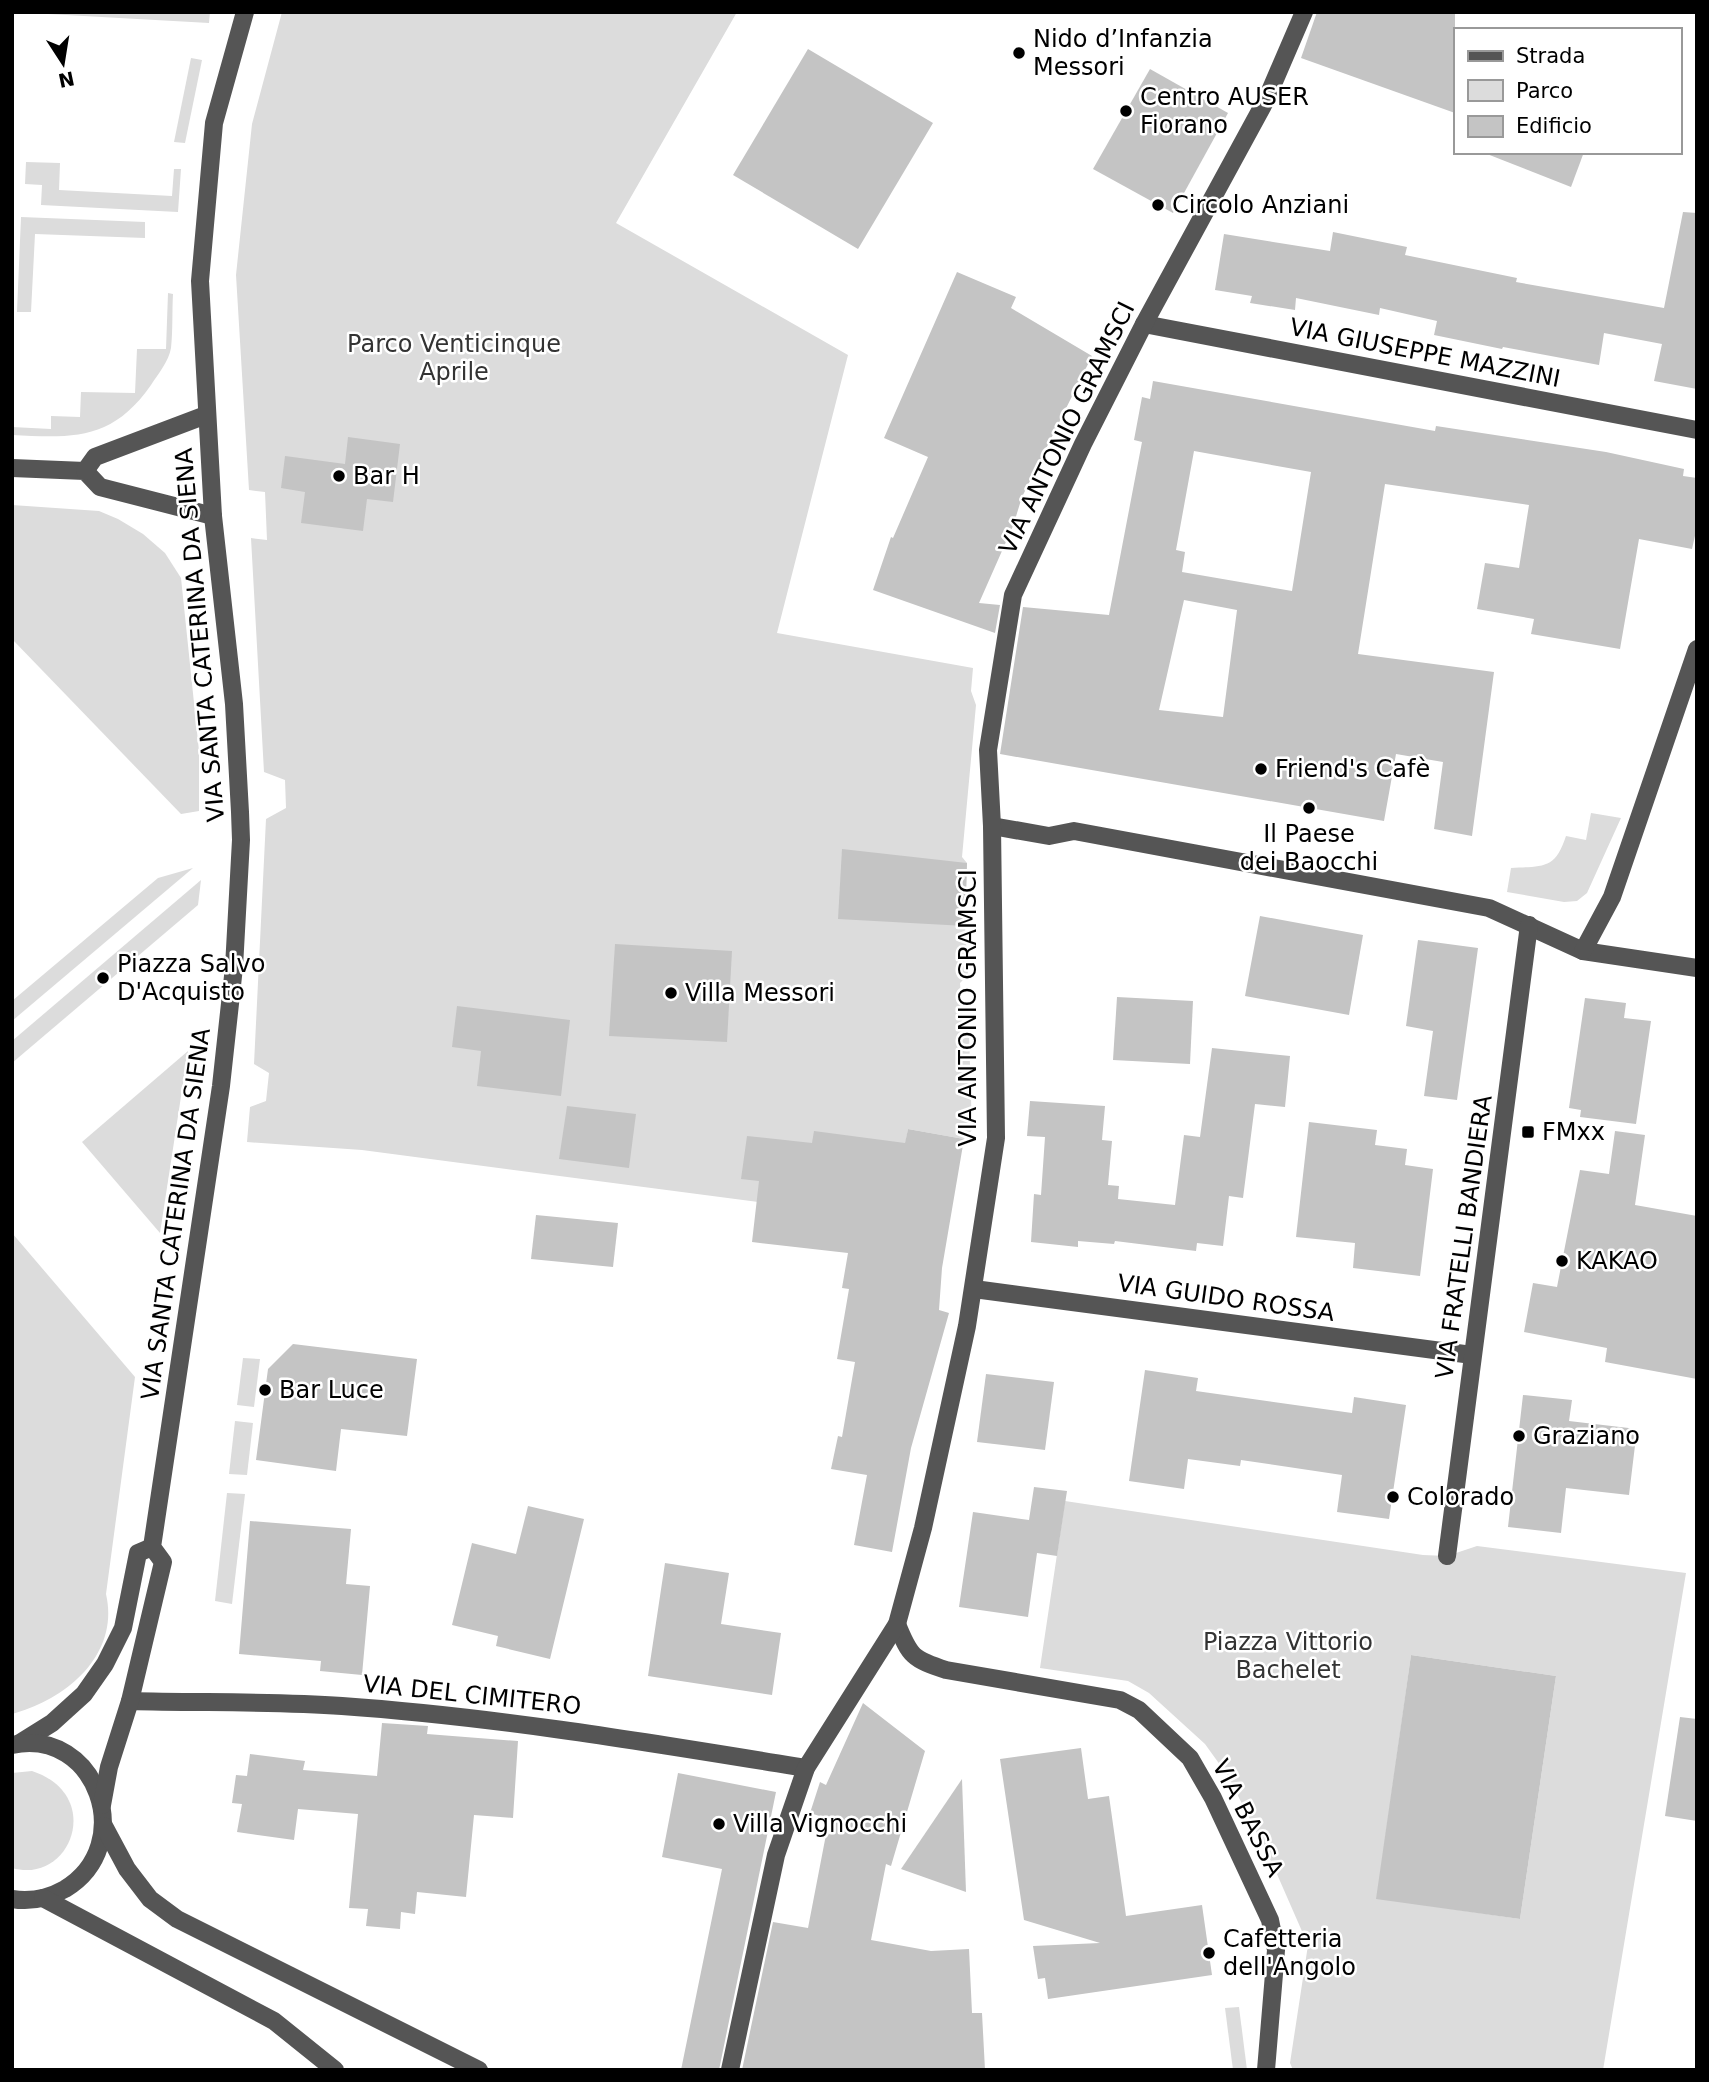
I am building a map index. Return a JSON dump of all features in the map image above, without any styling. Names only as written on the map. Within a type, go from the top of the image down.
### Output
[{"type":"street","name":"VIA SANTA CATERINA DA SIENA","points":[[102,1805],[109,1767],[130,1701],[163,1562],[152,1547],[221,1087],[234,967],[240,812],[234,704],[213,516],[200,281],[214,123],[245,12]]},
{"type":"street","name":"VIA ANTONIO GRAMSCI","points":[[730,2070],[776,1855],[806,1768],[897,1624],[923,1528],[974,1289],[996,1138],[992,826],[988,750],[1013,595],[1083,444],[1144,324],[1267,98],[1304,12]]},
{"type":"street","name":"VIA GIUSEPPE MAZZINI","points":[[1144,324],[1697,430]]},
{"type":"street","points":[[85,471],[95,457],[206,415]]},
{"type":"street","points":[[12,468],[85,471],[100,487],[213,516]]},
{"type":"street","points":[[1583,951],[1612,897],[1689,696],[1697,649]]},
{"type":"street","points":[[992,826],[1049,836],[1074,831],[1125,839],[1489,908],[1583,951],[1697,968]]},
{"type":"street","name":"VIA FRATELLI BANDIERA","points":[[1447,1556],[1530,925]]},
{"type":"street","name":"VIA GUIDO ROSSA","points":[[974,1289],[1472,1355]]},
{"type":"street","name":"VIA SANTA CATERINA DA SIENA","points":[[16,1744],[52,1723],[84,1694],[91,1684],[123,1628],[138,1553],[152,1547]]},
{"type":"street","name":"VIA BASSA","points":[[897,1624],[906,1647],[918,1661],[946,1670],[1120,1700],[1139,1710],[1191,1758],[1270,1920],[1276,1950],[1266,2070]]},
{"type":"street","name":"VIA DEL CIMITERO","points":[[130,1701],[339,1705],[443,1715],[563,1729],[806,1768]]},
{"type":"street","points":[[12,1899],[43,1898],[73,1884],[95,1858],[104,1826],[102,1805],[93,1782],[78,1763],[45,1745],[16,1744]]},
{"type":"street","points":[[104,1826],[127,1869],[150,1899],[177,1919],[479,2070]]},
{"type":"street","points":[[43,1898],[274,2021],[335,2070]]},
{"type":"green space","points":[[12,12],[210,12],[209,23]]},
{"type":"green space","name":"Parco Venticinque Aprile","points":[[282,12],[737,12],[616,223],[848,355],[777,633],[973,668],[971,691],[976,705],[962,857],[967,863],[965,926],[968,975],[960,983],[963,1023],[969,1033],[972,1130],[964,1139],[908,1129],[901,1167],[803,1208],[362,1150],[247,1142],[250,1107],[266,1101],[269,1073],[254,1064],[266,819],[286,808],[285,780],[264,772],[251,538],[267,540],[265,492],[249,490],[236,275],[252,124]]},
{"type":"green space","points":[[191,58],[202,60],[185,143],[174,142]]},
{"type":"green space","points":[[26,162],[60,163],[59,190],[172,196],[174,169],[181,169],[178,212],[41,205],[42,185],[25,184]]},
{"type":"green space","points":[[21,217],[145,222],[145,238],[35,234],[31,312],[17,312]]},
{"type":"green space","points":[[168,293],[173,294],[170,353],[151,385],[121,417],[106,426],[72,435],[12,435],[12,427],[51,429],[51,416],[80,417],[81,392],[135,393],[137,349],[166,349]]},
{"type":"green space","points":[[12,505],[99,511],[118,519],[143,534],[165,553],[181,578],[199,751],[199,811],[181,814],[12,639]]},
{"type":"green space","points":[[1591,813],[1621,818],[1587,893],[1577,901],[1564,902],[1507,892],[1511,868],[1540,866],[1552,861],[1566,836],[1586,840]]},
{"type":"green space","points":[[193,868],[12,1021],[12,1001],[158,878]]},
{"type":"green space","points":[[201,880],[198,905],[12,1063],[12,1041]]},
{"type":"green space","points":[[188,1051],[160,1233],[82,1142]]},
{"type":"green space","points":[[12,1233],[135,1377],[106,1594],[108,1616],[105,1637],[97,1655],[69,1686],[51,1698],[12,1714]]},
{"type":"green space","points":[[243,1358],[260,1359],[254,1407],[237,1405]]},
{"type":"green space","points":[[235,1421],[253,1423],[247,1475],[229,1474]]},
{"type":"green space","points":[[227,1493],[245,1494],[232,1604],[215,1601]]},
{"type":"green space","name":"Piazza Vittorio Bachelet","points":[[1065,1501],[1423,1555],[1447,1556],[1477,1546],[1686,1573],[1603,2070],[1293,2070],[1290,2063],[1308,1945],[1273,1865],[1228,1776],[1205,1744],[1149,1693],[1128,1681],[1040,1668]],"holes":[[[1411,1655],[1556,1676],[1520,1919],[1377,1898]]]},
{"type":"green space","points":[[32,1771],[55,1783],[68,1799],[73,1817],[72,1835],[64,1851],[50,1863],[33,1870],[12,1868],[12,1773]]},
{"type":"green space","points":[[1239,2007],[1247,2070],[1233,2070],[1225,2008]]},
{"type":"building","points":[[1317,12],[1455,12],[1454,113],[1301,58]]},
{"type":"building","points":[[808,49],[933,123],[858,249],[733,175]]},
{"type":"building","points":[[1150,69],[1228,113],[1173,213],[1093,169]]},
{"type":"building","points":[[1487,154],[1583,154],[1571,187]]},
{"type":"building","points":[[1683,212],[1697,213],[1697,389],[1654,381],[1662,344],[1604,333],[1599,365],[1434,335],[1437,321],[1380,308],[1379,315],[1296,298],[1295,310],[1250,303],[1252,296],[1215,290],[1224,234],[1330,251],[1333,232],[1407,247],[1405,255],[1517,278],[1516,282],[1664,308]]},
{"type":"building","points":[[957,272],[1016,297],[1011,308],[1092,356],[1022,497],[1013,526],[979,603],[1000,605],[995,633],[873,590],[891,537],[893,538],[928,457],[884,438]]},
{"type":"building","points":[[1153,381],[1435,431],[1436,426],[1606,452],[1684,469],[1683,476],[1697,478],[1697,527],[1692,549],[1639,539],[1620,649],[1531,634],[1534,619],[1477,609],[1485,563],[1519,568],[1529,505],[1385,484],[1358,654],[1494,672],[1472,836],[1434,829],[1443,762],[1396,754],[1384,821],[1000,754],[1023,607],[1109,615],[1142,442],[1134,440],[1142,397],[1150,399]],"holes":[[[1194,451],[1311,472],[1292,591],[1182,572],[1185,552],[1176,550]],[[1184,600],[1237,610],[1223,717],[1159,710]]]},
{"type":"building","name":"Bar H","points":[[348,437],[400,444],[393,502],[367,499],[363,531],[301,523],[305,492],[281,488],[285,456],[345,464]]},
{"type":"building","points":[[842,849],[967,863],[965,926],[838,919]]},
{"type":"building","points":[[1260,916],[1363,935],[1349,1015],[1245,996]]},
{"type":"building","points":[[1418,940],[1478,948],[1457,1100],[1424,1096],[1433,1031],[1406,1026]]},
{"type":"building","name":"Villa Messori","points":[[615,944],[732,951],[727,1042],[609,1036]]},
{"type":"building","points":[[1117,997],[1193,1001],[1190,1064],[1113,1060]]},
{"type":"building","points":[[1585,998],[1626,1003],[1624,1018],[1651,1021],[1636,1124],[1580,1117],[1581,1110],[1569,1108]]},
{"type":"building","points":[[457,1006],[570,1020],[561,1096],[477,1086],[481,1051],[452,1047]]},
{"type":"building","points":[[1212,1048],[1290,1056],[1285,1107],[1255,1104],[1243,1198],[1229,1196],[1223,1246],[1197,1243],[1196,1251],[1115,1241],[1114,1244],[1078,1241],[1078,1247],[1031,1242],[1034,1194],[1041,1195],[1045,1137],[1027,1136],[1030,1101],[1105,1106],[1102,1140],[1112,1141],[1108,1185],[1119,1186],[1118,1199],[1175,1205],[1184,1135],[1200,1137]]},
{"type":"building","points":[[567,1106],[636,1114],[629,1168],[559,1159]]},
{"type":"building","points":[[1309,1122],[1377,1130],[1375,1145],[1407,1149],[1405,1165],[1433,1169],[1420,1276],[1353,1268],[1355,1243],[1296,1237]]},
{"type":"building","points":[[908,1129],[964,1139],[942,1268],[939,1310],[949,1313],[911,1448],[892,1552],[854,1545],[867,1475],[831,1469],[838,1436],[842,1437],[855,1362],[837,1359],[849,1289],[842,1288],[848,1253],[752,1242],[759,1181],[741,1179],[747,1136],[812,1143],[814,1131],[905,1143]]},
{"type":"building","points":[[1615,1131],[1645,1135],[1635,1205],[1697,1216],[1697,1379],[1605,1362],[1607,1348],[1524,1332],[1533,1283],[1557,1287],[1580,1170],[1609,1174]]},
{"type":"building","points":[[536,1215],[618,1223],[613,1267],[531,1259]]},
{"type":"building","points":[[293,1344],[417,1359],[407,1436],[341,1429],[336,1471],[256,1460],[268,1369]]},
{"type":"building","points":[[1145,1370],[1198,1378],[1196,1391],[1352,1413],[1354,1397],[1406,1405],[1389,1519],[1337,1512],[1342,1475],[1241,1460],[1240,1466],[1188,1459],[1184,1489],[1129,1481]]},
{"type":"building","points":[[986,1374],[1054,1382],[1045,1450],[977,1442]]},
{"type":"building","points":[[1523,1395],[1572,1400],[1569,1421],[1637,1429],[1629,1495],[1566,1488],[1561,1533],[1508,1527]]},
{"type":"building","points":[[1034,1487],[1067,1491],[1057,1556],[1037,1553],[1028,1617],[959,1607],[973,1512],[1029,1520]]},
{"type":"building","points":[[528,1506],[584,1519],[550,1659],[496,1646],[498,1636],[452,1625],[472,1543],[516,1554]]},
{"type":"building","points":[[250,1521],[351,1529],[346,1584],[370,1586],[362,1675],[320,1671],[321,1661],[239,1654]]},
{"type":"building","points":[[665,1563],[729,1573],[721,1624],[781,1633],[772,1695],[648,1676]]},
{"type":"building","points":[[1411,1655],[1556,1676],[1520,1919],[1376,1899]]},
{"type":"building","points":[[863,1703],[925,1751],[891,1866],[886,1864],[871,1940],[931,1951],[969,1949],[972,2013],[982,2013],[985,2070],[742,2070],[773,1922],[808,1928],[829,1819],[810,1813],[820,1782],[826,1785]]},
{"type":"building","points":[[1680,1717],[1697,1719],[1697,1821],[1665,1816]]},
{"type":"building","points":[[382,1723],[428,1726],[427,1734],[518,1741],[513,1818],[474,1815],[466,1897],[417,1892],[415,1914],[401,1912],[400,1929],[366,1926],[368,1909],[349,1908],[358,1814],[298,1809],[294,1840],[237,1832],[242,1804],[232,1803],[236,1775],[247,1776],[250,1754],[305,1761],[303,1770],[377,1776]]},
{"type":"building","points":[[1081,1748],[1088,1799],[1109,1796],[1126,1916],[1202,1905],[1212,1975],[1048,1999],[1045,1978],[1038,1979],[1033,1946],[1100,1943],[1024,1920],[1000,1759]]},
{"type":"building","points":[[678,1773],[776,1792],[719,2070],[681,2070],[722,1869],[662,1857]]},
{"type":"building","points":[[962,1779],[966,1892],[901,1869]]},
{"type":"place","name":"Nido d’Infanzia Messori","points":[[1019,53]]},
{"type":"place","name":"Centro AUSER Fiorano","points":[[1126,111]]},
{"type":"place","name":"Circolo Anziani","points":[[1158,205]]},
{"type":"place","name":"Bar H","points":[[339,476]]},
{"type":"place","name":"Friend's Cafè","points":[[1261,769]]},
{"type":"place","name":"Il Paese dei Baocchi","points":[[1309,808]]},
{"type":"place","name":"Piazza Salvo D'Acquisto","points":[[103,978]]},
{"type":"place","name":"Villa Messori","points":[[671,993]]},
{"type":"place","name":"FMxx","points":[[1528,1132]]},
{"type":"place","name":"KAKAO","points":[[1562,1261]]},
{"type":"place","name":"Bar Luce","points":[[265,1390]]},
{"type":"place","name":"Graziano","points":[[1519,1436]]},
{"type":"place","name":"Colorado","points":[[1393,1497]]},
{"type":"place","name":"Villa Vignocchi","points":[[719,1824]]},
{"type":"place","name":"Cafetteria dell'Angolo","points":[[1209,1953]]}]
